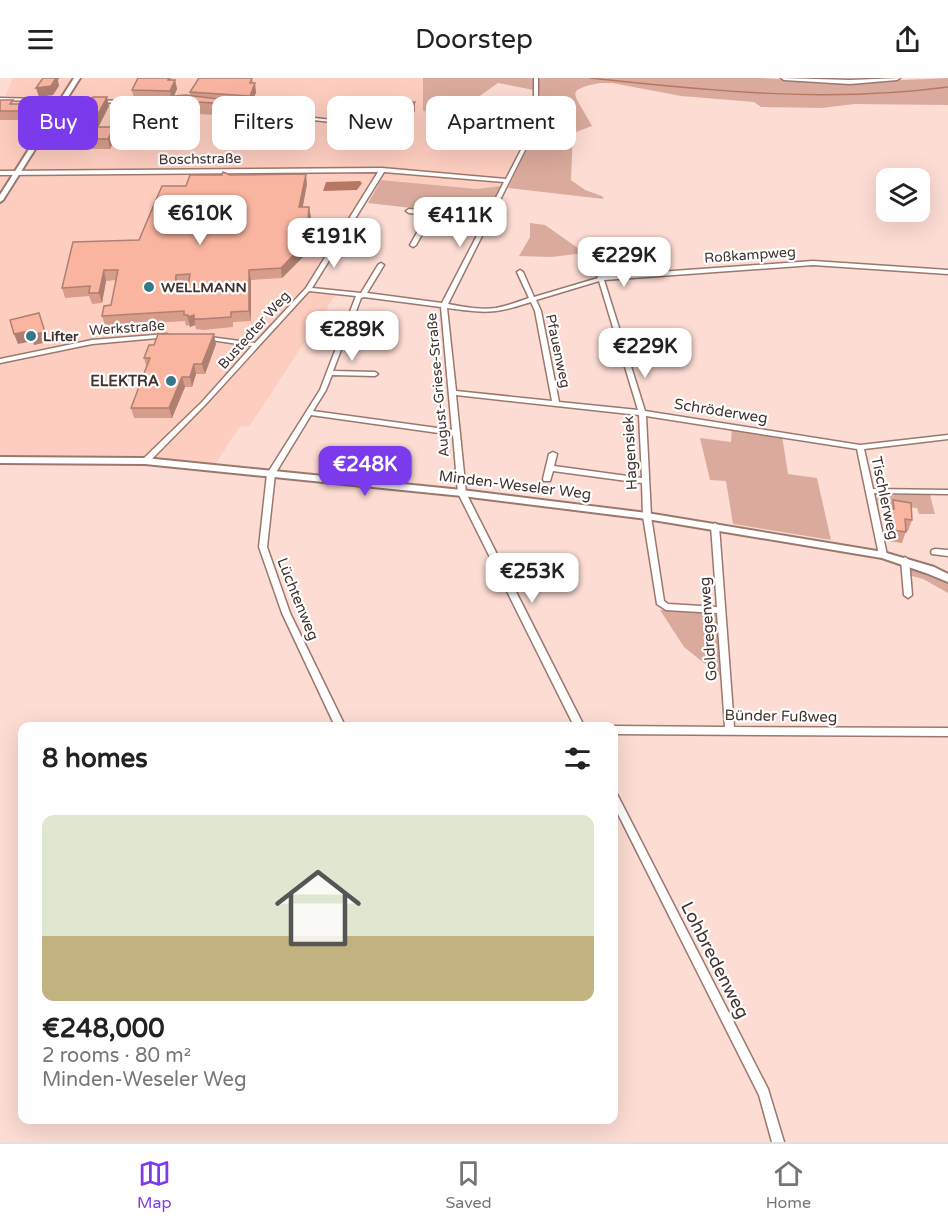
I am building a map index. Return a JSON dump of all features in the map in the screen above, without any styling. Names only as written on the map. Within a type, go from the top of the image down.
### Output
[{"type":"main road","points":[[784,78],[850,82],[897,78]]},
{"type":"street","points":[[65,96],[77,78]]},
{"type":"street","name":"August-Griese-Straße","points":[[462,493],[444,306],[524,148],[536,100],[536,78]]},
{"type":"street","points":[[0,99],[18,100]]},
{"type":"street","points":[[206,106],[327,120]]},
{"type":"street","points":[[0,200],[31,150]]},
{"type":"street","name":"Boschstraße","points":[[0,173],[382,170],[507,181]]},
{"type":"street","name":"Bustedter Weg","points":[[145,461],[204,403],[309,289],[382,170]]},
{"type":"street","points":[[409,211],[488,219]]},
{"type":"street","points":[[413,245],[431,213]]},
{"type":"street","name":"Hagensiek","points":[[590,254],[601,278],[642,413],[647,516],[660,602],[666,608],[720,610]]},
{"type":"street","name":"Roßkampweg","points":[[309,289],[490,310],[533,300],[601,278],[813,263],[948,272]]},
{"type":"street","points":[[271,474],[323,390],[360,296],[381,265]]},
{"type":"street","name":"Pfauenweg","points":[[520,272],[538,311],[556,403]]},
{"type":"street","name":"Werkstraße","points":[[0,361],[92,342],[151,336],[179,336]]},
{"type":"street","points":[[195,337],[256,345]]},
{"type":"street","points":[[342,340],[376,340]]},
{"type":"street","points":[[329,373],[375,374]]},
{"type":"street","name":"Schröderweg","points":[[453,393],[642,413],[860,447],[948,437]]},
{"type":"street","points":[[309,413],[412,429],[456,433]]},
{"type":"street","name":"Tischlerweg","points":[[860,447],[883,555]]},
{"type":"street","points":[[547,479],[553,454]]},
{"type":"street","name":"Minden-Weseler Weg","points":[[0,460],[145,461],[462,493],[647,516],[883,555],[905,560],[948,578]]},
{"type":"street","points":[[373,484],[384,463]]},
{"type":"street","points":[[550,468],[645,481]]},
{"type":"street","name":"Lüchtenweg","points":[[271,474],[263,547],[286,613],[338,722]]},
{"type":"street","points":[[870,492],[948,492]]},
{"type":"street","points":[[462,493],[577,722]]},
{"type":"street","name":"Goldregenweg","points":[[715,526],[730,730]]},
{"type":"street","points":[[935,552],[948,553]]},
{"type":"street","points":[[905,560],[908,595]]},
{"type":"street","name":"Bünder Fußweg","points":[[618,730],[948,732]]},
{"type":"street","name":"Lohbredenweg","points":[[618,805],[764,1093],[778,1142]]},
{"type":"shaded area","points":[[13,78],[423,78],[426,150],[518,150],[501,186],[477,189],[374,179],[307,284],[314,291],[336,294],[249,427],[240,426],[214,466],[133,458],[0,457],[0,97],[5,97]]},
{"type":"shaded area","points":[[423,78],[534,78],[534,90],[498,83],[480,96],[426,96],[426,111],[423,111]]},
{"type":"shaded area","points":[[538,78],[761,78],[839,83],[948,78],[948,105],[855,104],[821,108],[761,107],[754,102],[681,96],[612,83],[586,86],[577,90],[576,96],[540,96]]},
{"type":"shaded area","points":[[576,97],[577,100],[592,126],[576,132]]},
{"type":"shaded area","points":[[527,150],[572,150],[571,180],[604,199],[508,188]]},
{"type":"shaded area","points":[[381,180],[477,189],[501,186],[491,206],[461,202],[455,213],[368,203]]},
{"type":"shaded area","points":[[360,181],[362,183],[357,190],[323,191],[326,182]]},
{"type":"shaded area","points":[[530,223],[545,225],[585,253],[551,257],[519,256],[530,237]]},
{"type":"shaded area","points":[[732,428],[782,436],[788,474],[817,478],[831,540],[733,524],[726,481],[710,480],[700,438],[731,442]]},
{"type":"shaded area","points":[[880,495],[930,495],[935,514],[919,514],[917,508],[877,505],[876,499]]},
{"type":"shaded area","points":[[908,564],[948,581],[948,593],[923,579],[908,575]]},
{"type":"shaded area","points":[[660,610],[709,611],[717,616],[720,676],[684,647]]},
{"type":"building","points":[[43,78],[56,78],[51,86],[36,88]]},
{"type":"building","points":[[138,78],[175,80],[170,91],[132,90]]},
{"type":"building","points":[[199,78],[252,78],[250,83],[255,83],[250,96],[190,92]]},
{"type":"building","points":[[98,97],[107,97],[98,114]]},
{"type":"building","points":[[200,97],[212,98],[212,103],[200,102]]},
{"type":"building","points":[[0,100],[13,100],[10,104],[18,104],[18,111],[0,111]]},
{"type":"building","points":[[98,127],[110,127],[108,139],[98,139]]},
{"type":"building","points":[[223,172],[230,175],[306,174],[299,207],[309,207],[308,219],[321,219],[319,233],[315,233],[281,268],[249,270],[249,311],[231,312],[231,317],[201,319],[194,319],[194,315],[188,317],[184,315],[184,311],[102,316],[104,306],[111,305],[118,270],[104,270],[99,293],[89,293],[90,286],[62,288],[73,242],[139,240],[162,186],[186,186],[190,175],[222,175]],"holes":[[[190,274],[188,288],[175,289],[176,275]]]},
{"type":"building","points":[[39,313],[45,332],[30,335],[29,331],[14,334],[10,320]]},
{"type":"building","name":"ELEKTRA","points":[[158,334],[214,334],[202,364],[194,364],[190,377],[182,377],[169,408],[131,408],[150,358],[144,358],[149,345],[154,345]]},
{"type":"building","points":[[893,500],[911,503],[912,520],[905,519],[906,532],[892,530]]},
{"type":"waterway","points":[[590,78],[724,91],[814,95],[903,92],[948,87]]},
{"type":"place","name":"WELLMANN","points":[[149,287]]},
{"type":"place","name":"Lifter","points":[[31,336]]},
{"type":"place","name":"ELEKTRA","points":[[171,381]]}]
